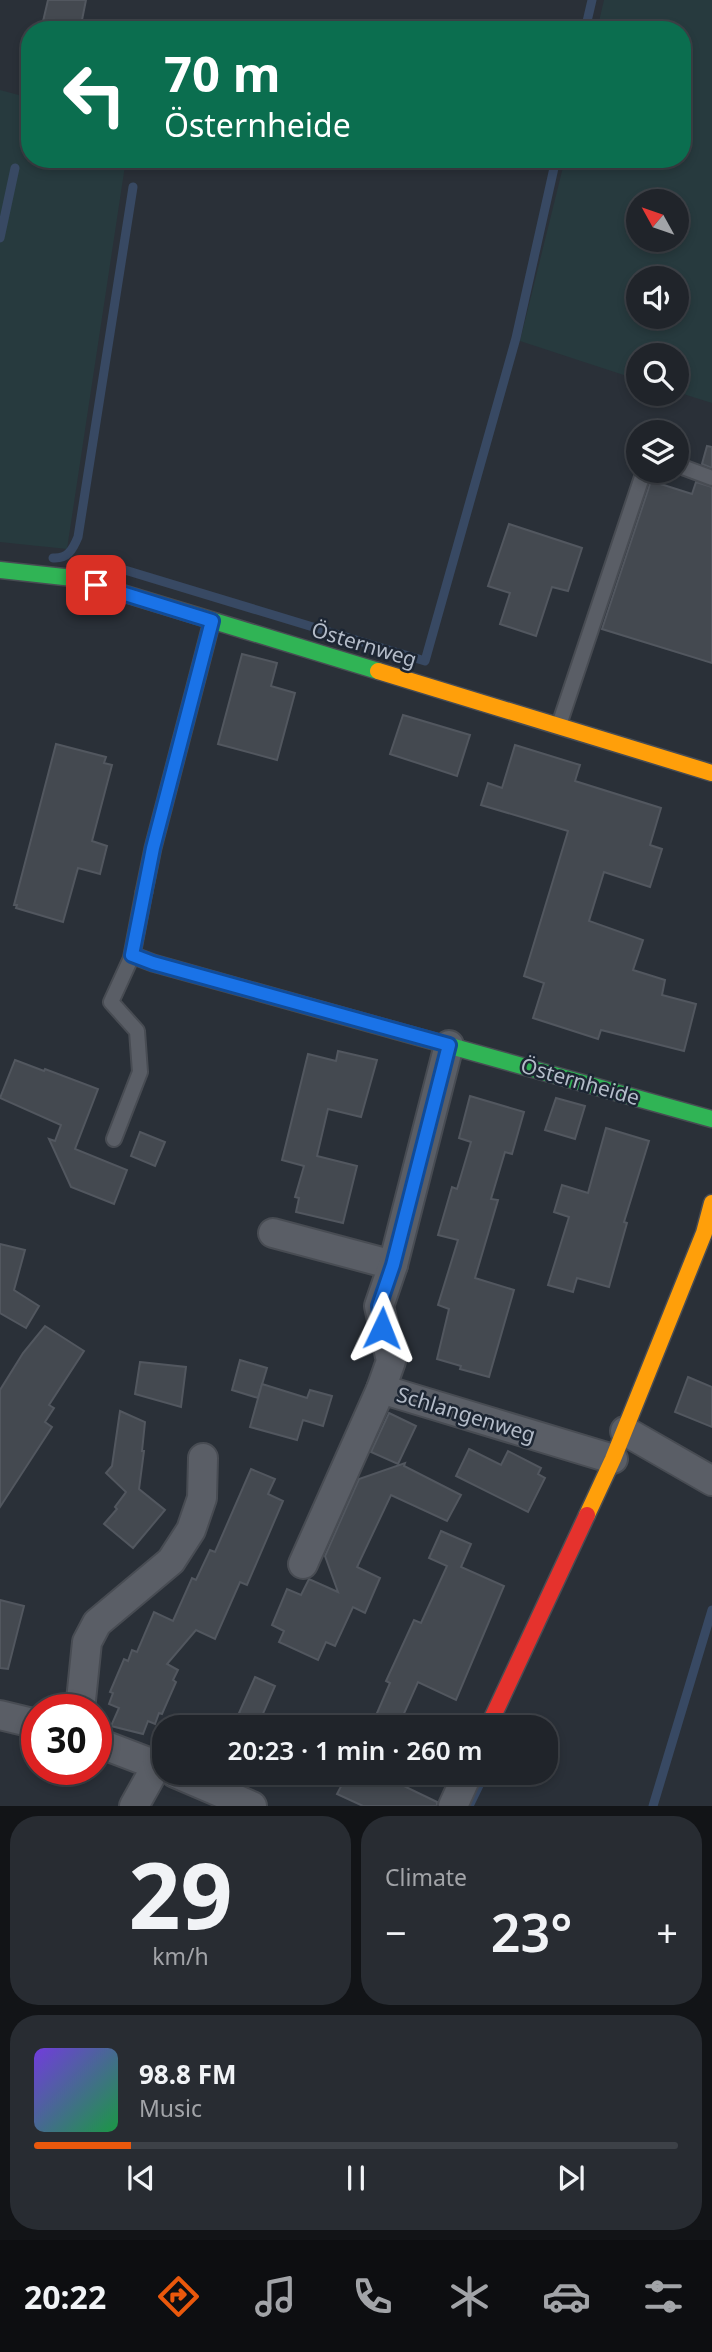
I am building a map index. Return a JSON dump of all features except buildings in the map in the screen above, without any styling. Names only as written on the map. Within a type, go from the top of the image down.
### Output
[{"type":"street","name":"Östernweg","points":[[0,570],[73,578],[712,774]]},
{"type":"street","points":[[132,955],[153,848],[212,621]]},
{"type":"street","name":"Östernheide","points":[[132,955],[712,1119]]},
{"type":"street","points":[[381,1389],[391,1361],[379,1306],[393,1265],[449,1045]]},
{"type":"street","points":[[494,1715],[625,1431],[704,1233],[712,1203]]},
{"type":"street","points":[[273,1233],[393,1265]]},
{"type":"street","name":"Schlangenweg","points":[[303,1564],[381,1389],[613,1459]]},
{"type":"street","points":[[625,1431],[712,1481]]},
{"type":"street","points":[[82,1694],[87,1643],[97,1623],[171,1561],[191,1530],[202,1498],[203,1458]]},
{"type":"street","points":[[0,1715],[21,1720]]},
{"type":"street","points":[[112,1748],[152,1764]]},
{"type":"street","points":[[134,1806],[152,1785]]},
{"type":"street","points":[[203,1785],[252,1806]]},
{"type":"street","points":[[453,1806],[463,1785]]},
{"type":"lane","points":[[689,469],[712,478]]},
{"type":"lane","points":[[559,726],[640,483]]},
{"type":"lane","points":[[114,1139],[141,1072],[137,1031],[111,1002],[132,955]]},
{"type":"green space","points":[[604,0],[712,0],[712,403],[689,396],[689,343],[626,343],[626,376],[520,341],[563,168],[691,168],[691,21],[599,21]]},
{"type":"green space","points":[[0,90],[21,96],[21,168],[125,168],[67,549],[0,542]]},
{"type":"waterway","points":[[587,21],[592,0]]},
{"type":"waterway","points":[[0,238],[15,168]]},
{"type":"waterway","points":[[105,564],[425,661],[516,338],[554,168]]},
{"type":"waterway","points":[[53,558],[66,555],[78,537],[133,187]]},
{"type":"waterway","points":[[653,1806],[712,1610]]},
{"type":"waterway","points":[[469,1806],[479,1785]]},
{"type":"traffic: fast","points":[[0,570],[73,578],[378,671]]},
{"type":"traffic: fast","points":[[144,892],[132,955],[712,1119]]},
{"type":"traffic: slow","points":[[144,892],[212,621]]},
{"type":"traffic: slow","points":[[378,671],[712,773]]},
{"type":"traffic: slow","points":[[587,1515],[613,1459],[704,1233],[712,1203]]},
{"type":"traffic: jam","points":[[494,1715],[587,1515]]},
{"type":"route","points":[[96,585],[212,621],[153,848],[132,955],[449,1045],[393,1265],[379,1306],[382,1328]]}]
